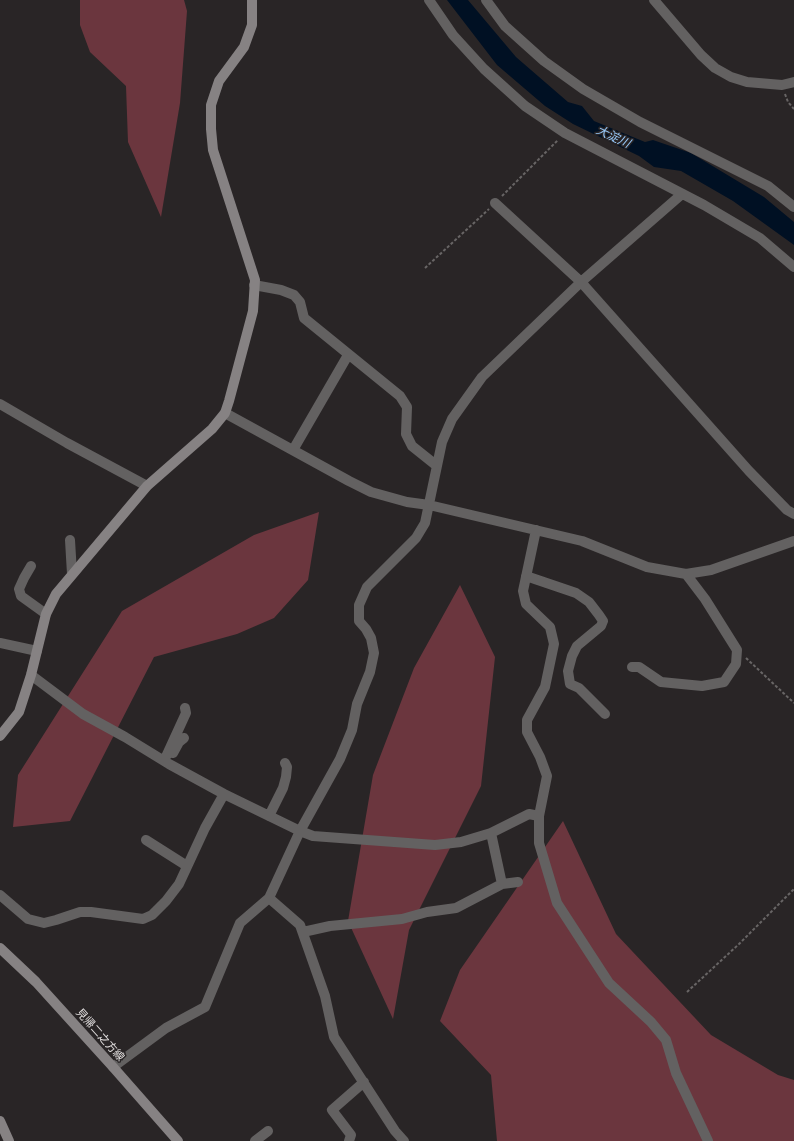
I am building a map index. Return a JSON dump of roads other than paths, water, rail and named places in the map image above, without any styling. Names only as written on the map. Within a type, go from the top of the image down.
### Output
[{"type":"street","points":[[0,736],[19,712],[31,675],[46,614],[56,594],[147,486],[212,428],[225,413],[253,311],[255,280],[213,150],[211,129],[212,105],[219,81],[244,47],[252,25],[252,0]]},
{"type":"street","points":[[429,0],[453,34],[484,69],[526,106],[565,133],[704,205],[760,238],[794,267]]},
{"type":"street","points":[[486,0],[505,26],[544,61],[583,89],[640,122],[768,186],[794,207]]},
{"type":"street","points":[[654,0],[701,55],[715,68],[731,77],[747,82],[782,85],[794,82]]},
{"type":"street","points":[[113,1067],[166,1028],[205,1007],[240,923],[270,898],[300,831],[340,759],[352,730],[357,704],[370,672],[374,653],[371,638],[366,628],[359,621],[359,605],[367,587],[416,538],[425,523],[442,442],[452,419],[482,377],[581,282],[682,194]]},
{"type":"street","points":[[495,203],[581,282],[749,471],[787,510],[794,514]]},
{"type":"street","points":[[254,285],[281,290],[294,295],[300,302],[304,318],[400,396],[407,407],[406,434],[412,446],[437,466]]},
{"type":"street","points":[[293,450],[348,355]]},
{"type":"street","points":[[0,404],[67,443],[147,486]]},
{"type":"street","points":[[225,413],[371,492],[407,502],[582,541],[647,567],[686,574],[711,570],[794,541]]},
{"type":"street","points":[[536,530],[523,591],[526,604],[550,627],[554,644],[545,687],[527,720],[527,732],[540,757],[547,776],[539,816],[539,843],[557,903],[609,983],[651,1022],[666,1040],[676,1073],[708,1141]]},
{"type":"street","points":[[70,540],[72,574]]},
{"type":"street","points":[[31,566],[19,589],[21,596],[46,614]]},
{"type":"street","points":[[632,667],[639,668],[661,682],[702,686],[724,682],[736,664],[737,650],[705,599],[686,574]]},
{"type":"street","points":[[526,576],[576,593],[589,602],[599,615],[602,621],[601,626],[577,646],[572,656],[568,671],[570,684],[579,688],[605,714]]},
{"type":"street","points":[[0,643],[37,651]]},
{"type":"street","points":[[31,675],[83,714],[166,762],[224,794],[300,831],[314,836],[435,845],[461,842],[491,833],[529,814],[539,816]]},
{"type":"street","points":[[166,762],[186,713],[185,708]]},
{"type":"street","points":[[166,762],[179,742],[184,738]]},
{"type":"street","points":[[269,816],[283,788],[287,767],[285,763]]},
{"type":"street","points":[[0,895],[28,919],[44,923],[80,912],[91,912],[143,919],[152,915],[179,884],[205,828],[224,794]]},
{"type":"street","points":[[491,833],[502,884]]},
{"type":"street","points":[[146,840],[187,866]]},
{"type":"street","points":[[303,932],[330,926],[402,919],[427,912],[456,908],[502,884],[518,882]]},
{"type":"street","points":[[270,898],[300,925],[325,996],[334,1037],[395,1131],[404,1141]]},
{"type":"street","name":"見帰二之方線","points":[[0,948],[36,982],[178,1141]]},
{"type":"street","points":[[349,1141],[351,1135],[332,1110],[364,1082]]},
{"type":"street","points":[[0,1121],[8,1141]]},
{"type":"street","points":[[255,1141],[268,1131]]},
{"type":"water","name":"大淀川","points":[[447,0],[468,0],[516,57],[568,102],[582,106],[594,121],[645,142],[653,140],[691,153],[764,197],[794,222],[794,245],[733,201],[681,171],[654,167],[639,156],[573,124],[545,106],[497,65]]}]
